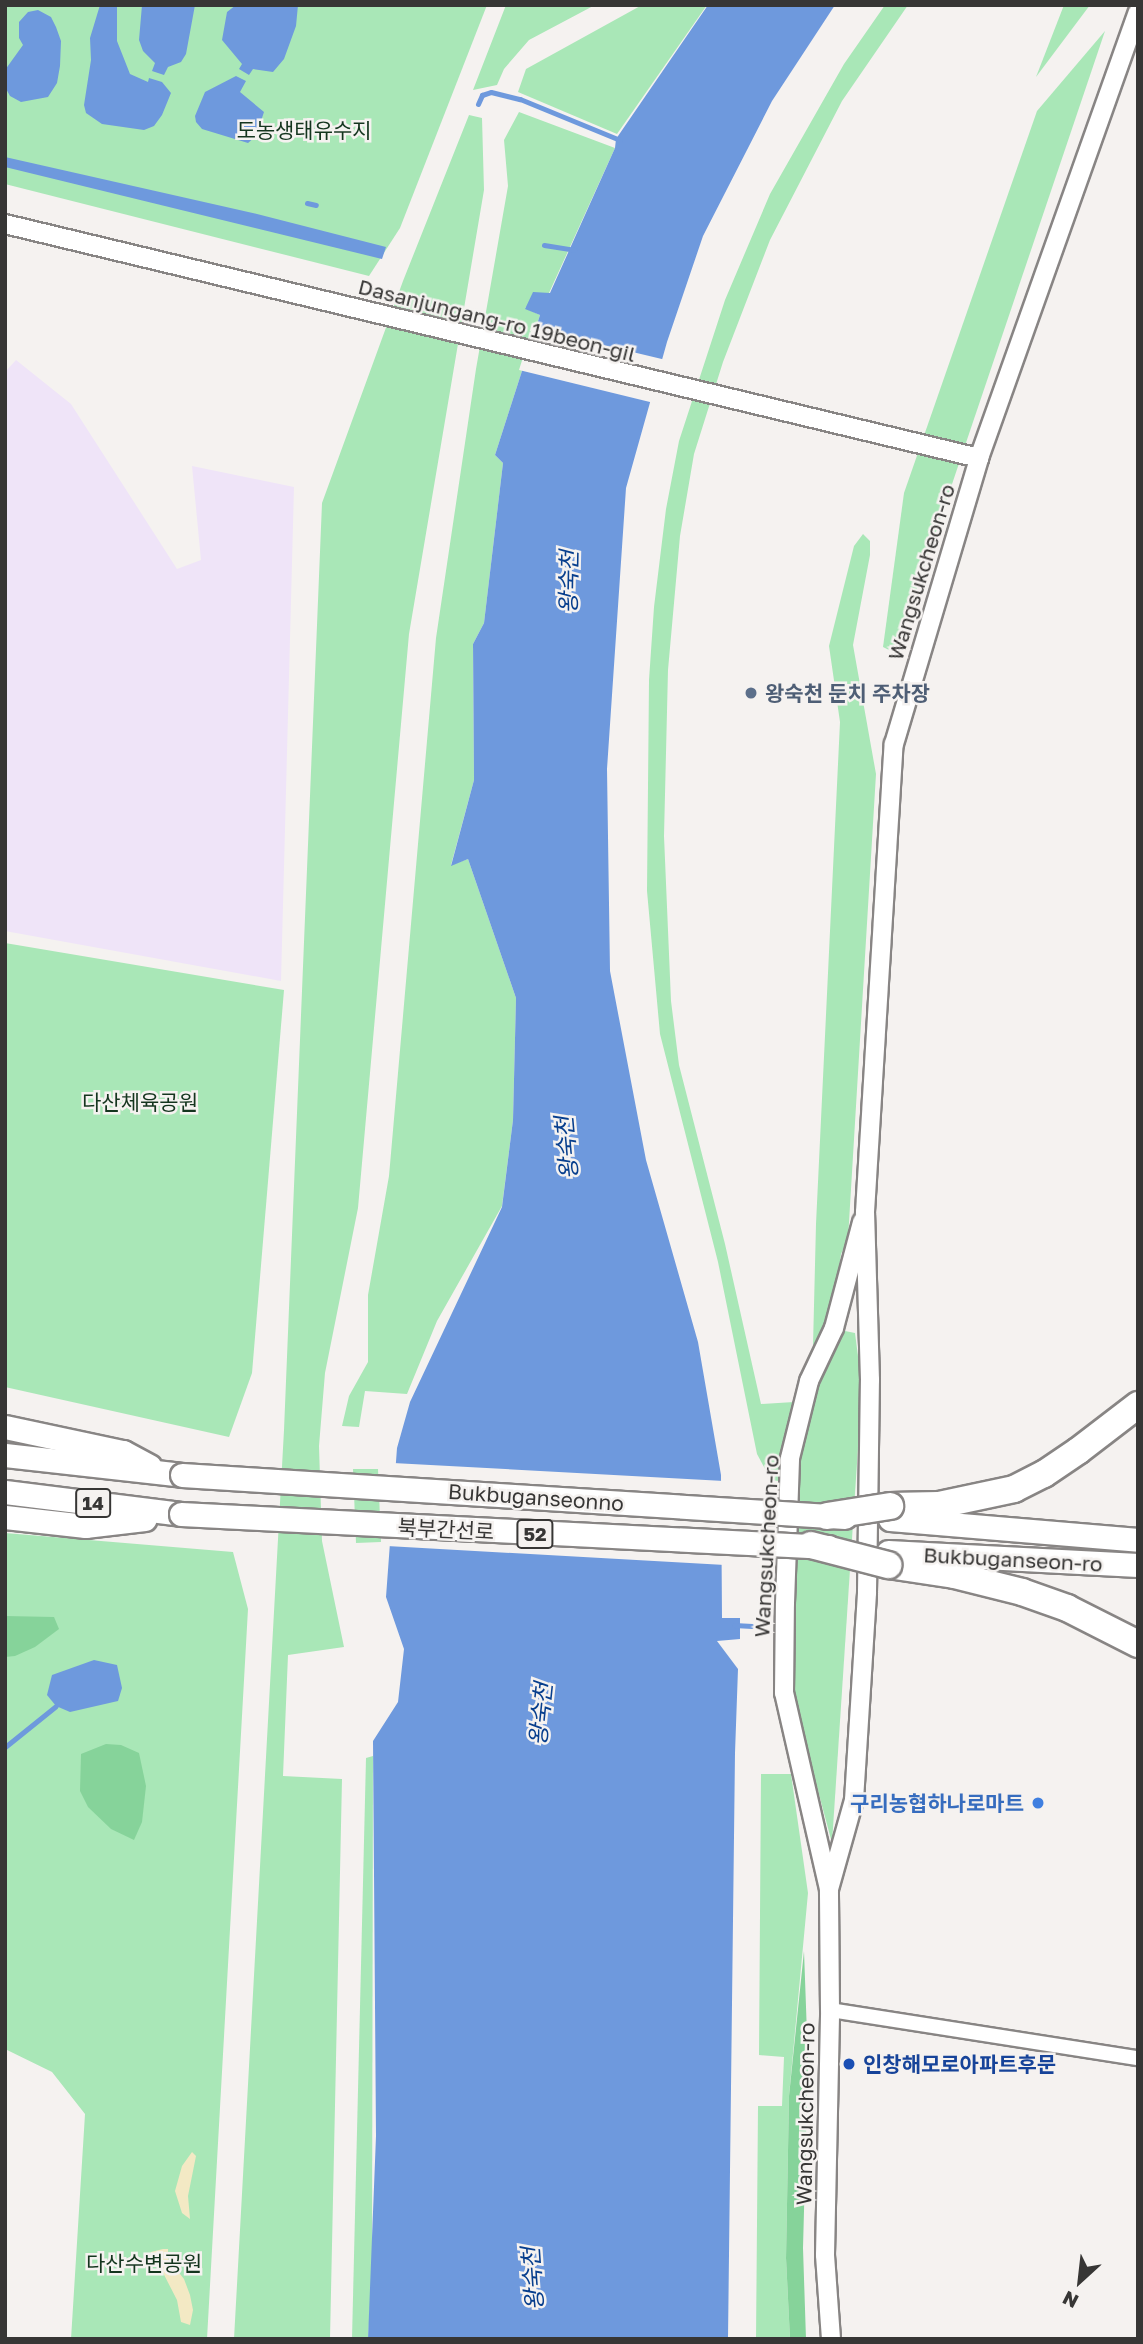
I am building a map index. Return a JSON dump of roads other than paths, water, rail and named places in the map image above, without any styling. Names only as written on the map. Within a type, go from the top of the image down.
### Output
[{"type":"highway","points":[[827,1516],[890,1513],[1014,1489],[1044,1474],[1078,1451],[1138,1405]]},
{"type":"highway","points":[[5,1427],[123,1452],[172,1473]]},
{"type":"highway","name":"14","points":[[5,1455],[172,1473]]},
{"type":"highway","name":"Bukbuganseonno","points":[[172,1473],[827,1516]]},
{"type":"highway","name":"북부간선로","points":[[5,1492],[181,1514],[811,1545]]},
{"type":"highway","name":"Bukbuganseon-ro","points":[[890,1513],[1138,1539]]},
{"type":"highway","points":[[5,1517],[85,1526],[181,1514]]},
{"type":"highway","points":[[811,1545],[888,1558],[1022,1592],[1067,1608],[1138,1644]]},
{"type":"highway","name":"Bukbuganseon-ro","points":[[888,1558],[1138,1566]]},
{"type":"street","name":"Wangsukcheon-ro","points":[[829,1889],[854,1800],[867,1592],[870,1380],[865,1212],[894,744],[979,458],[1138,12]]},
{"type":"street","name":"Dasanjungang-ro 19beon-gil","points":[[5,224],[979,458]]},
{"type":"street","name":"Wangsukcheon-ro","points":[[831,2339],[825,2255],[830,2010],[829,1889],[784,1693],[790,1458],[809,1381],[834,1328],[850,1259],[865,1212]]},
{"type":"street","points":[[830,2010],[1138,2058]]},
{"type":"water","points":[[100,5],[117,5],[117,41],[130,74],[148,82],[149,78],[162,82],[171,93],[154,126],[144,130],[102,124],[86,113],[84,105],[91,60],[90,38]]},
{"type":"water","points":[[142,5],[195,5],[186,54],[181,62],[168,67],[164,75],[152,71],[155,63],[143,51],[139,40]]},
{"type":"water","points":[[236,5],[298,5],[296,26],[284,59],[273,72],[253,69],[249,75],[239,69],[242,64],[222,40],[227,12]]},
{"type":"water","name":"왕숙천","points":[[708,5],[835,5],[772,101],[703,236],[667,342],[626,488],[607,769],[610,971],[646,1160],[698,1342],[721,1475],[722,1618],[740,1618],[740,1639],[717,1641],[738,1669],[728,2339],[368,2339],[376,2136],[373,1741],[398,1702],[404,1649],[386,1597],[397,1448],[410,1402],[502,1207],[513,1120],[516,998],[468,859],[451,866],[474,780],[473,644],[484,623],[503,463],[495,455],[540,315],[525,309],[533,292],[550,293],[615,148],[616,139]]},
{"type":"water","points":[[38,10],[51,17],[61,41],[57,83],[48,97],[21,102],[10,96],[5,87],[5,70],[23,45],[19,38],[19,22],[28,12]]},
{"type":"water","points":[[236,76],[246,81],[240,92],[264,112],[256,136],[248,143],[202,129],[196,122],[195,116],[205,92]]},
{"type":"water","points":[[5,157],[257,214],[386,247],[382,259],[5,167]]},
{"type":"water","points":[[94,1660],[117,1665],[122,1688],[118,1701],[70,1712],[56,1706],[47,1695],[52,1675]]},
{"type":"waterway","points":[[478,104],[482,95],[491,92],[520,99],[620,140]]},
{"type":"waterway","points":[[307,203],[316,205]]},
{"type":"waterway","points":[[544,245],[575,250]]},
{"type":"waterway","points":[[734,1625],[752,1626]]},
{"type":"waterway","points":[[5,1747],[56,1706]]},
{"type":"place","name":"왕숙천 둔치 주차장","points":[[751,693]]},
{"type":"place","name":"구리농협하나로마트","points":[[1038,1803]]},
{"type":"place","name":"인창해모로아파트후문","points":[[849,2064]]},
{"type":"park label","name":"도농생태유수지","points":[[304,130]]},
{"type":"park label","name":"다산체육공원","points":[[140,1102]]},
{"type":"park label","name":"다산수변공원","points":[[144,2263]]}]
